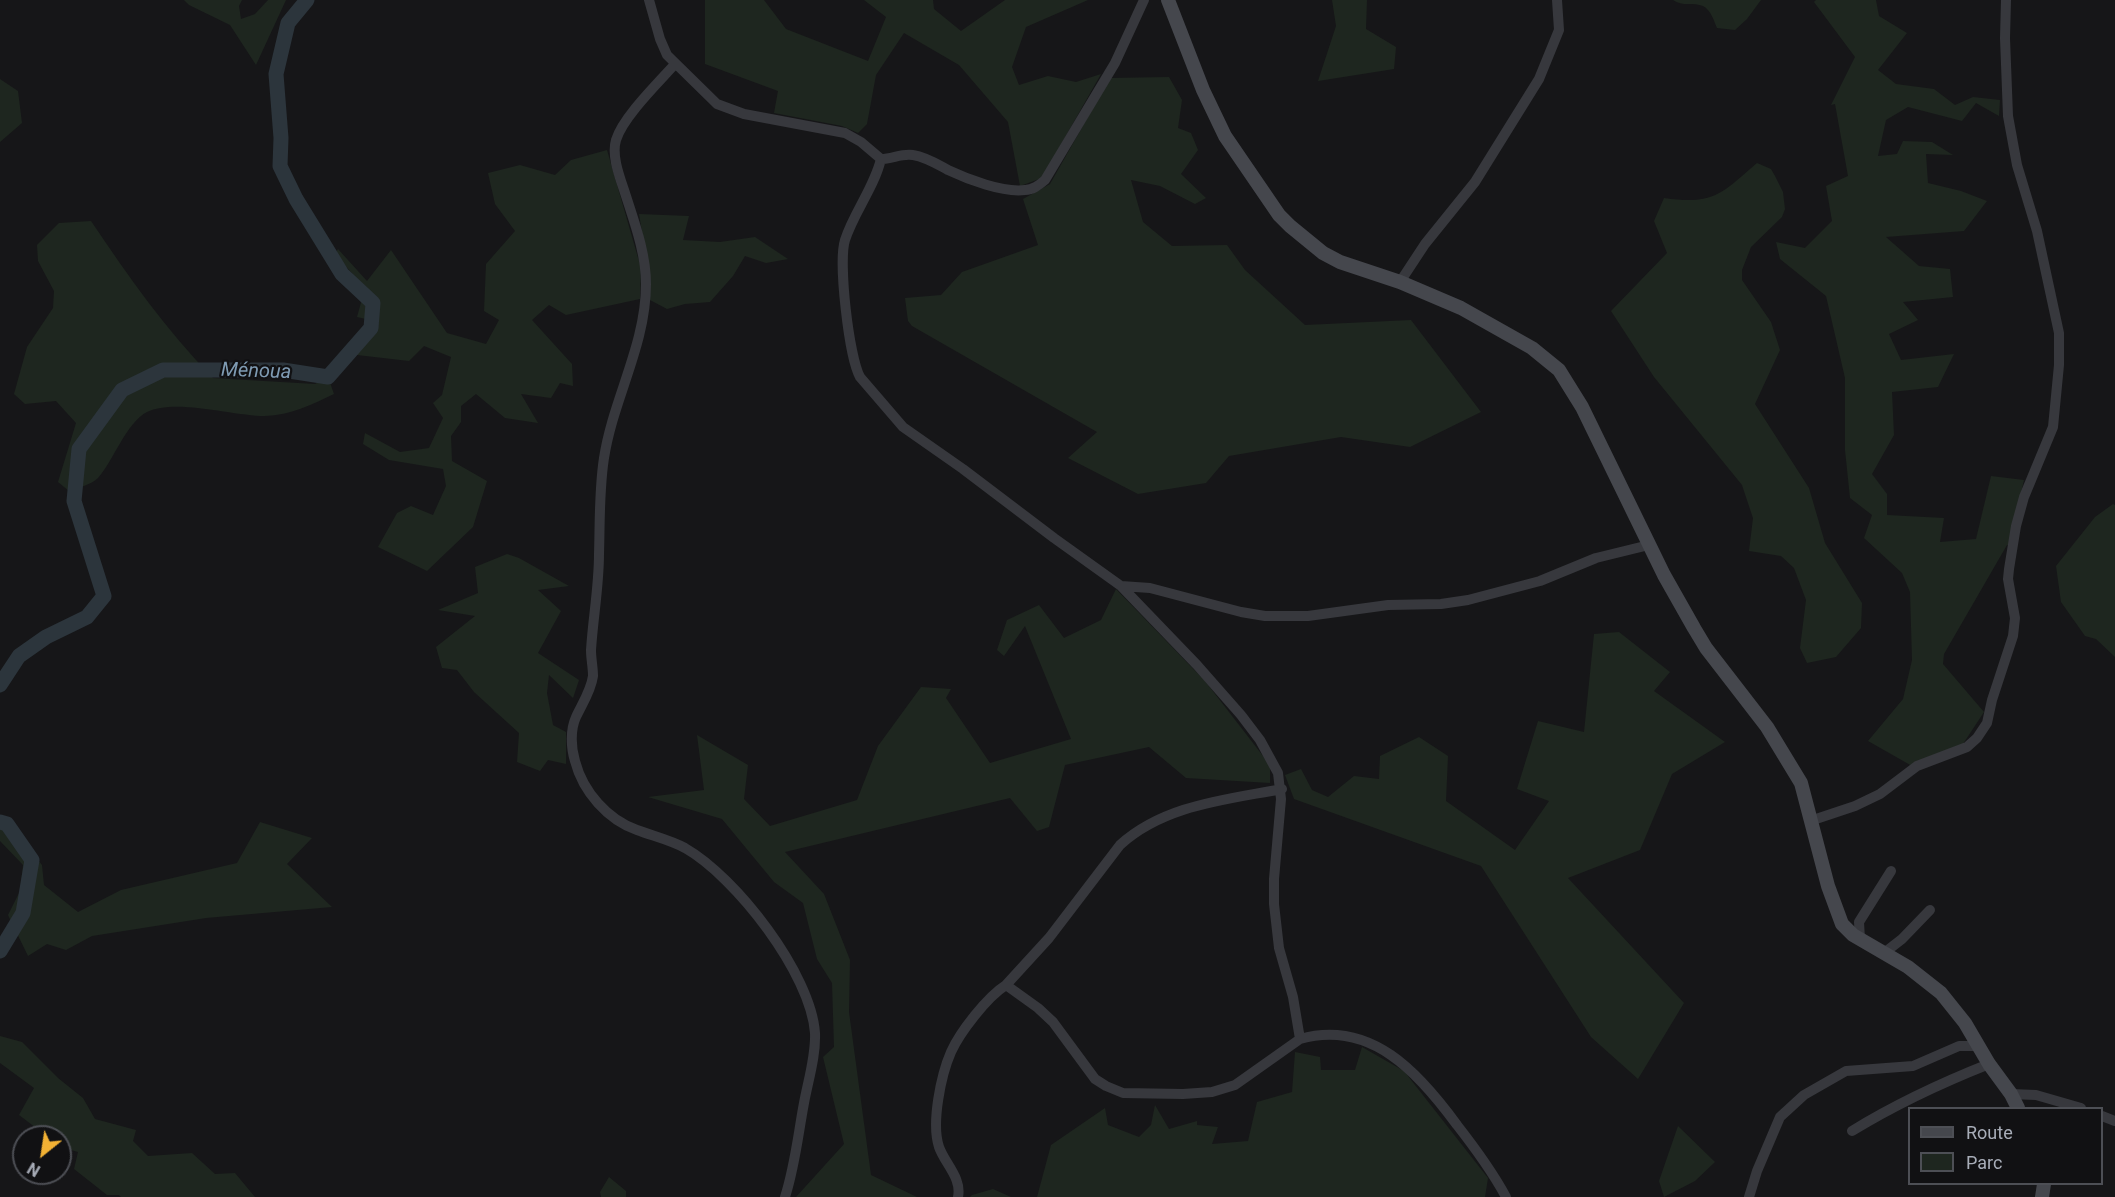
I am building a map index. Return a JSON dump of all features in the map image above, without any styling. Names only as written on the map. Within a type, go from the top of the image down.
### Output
[{"type":"street","points":[[649,0],[667,55],[711,99],[724,108],[744,114],[845,133],[861,142],[881,159]]},
{"type":"street","points":[[881,159],[910,154],[988,184],[1014,191],[1037,187],[1050,173],[1095,93],[1115,63],[1144,0]]},
{"type":"street","points":[[1168,0],[1213,115],[1243,165],[1279,214],[1306,241],[1323,253],[1354,268],[1439,297],[1532,348],[1559,370],[1582,407],[1649,545],[1706,648],[1767,727],[1793,768],[1805,795],[1810,821],[1837,915],[1846,929],[1908,967],[1941,993],[1956,1010],[2018,1107]]},
{"type":"street","points":[[1400,282],[1425,244],[1475,182],[1539,79],[1559,30],[1557,0]]},
{"type":"street","points":[[1810,821],[1855,806],[1880,794],[1917,766],[1967,747],[1977,738],[1987,723],[2013,636],[2015,618],[2008,579],[2009,569],[2016,526],[2024,497],[2053,427],[2059,365],[2059,333],[2037,231],[2017,165],[2008,116],[2006,0]]},
{"type":"street","points":[[675,64],[645,97],[625,124],[615,144],[620,176],[645,270],[645,308],[604,455],[599,558],[591,651],[593,675],[587,697],[573,724],[572,745],[580,774],[602,808],[624,825],[677,844],[712,867],[768,928],[795,973],[807,1003],[815,1034],[796,1159],[785,1197]]},
{"type":"street","points":[[881,159],[849,231],[842,257],[850,348],[855,368],[860,378],[903,427],[1121,586],[1242,715],[1272,760],[1278,773],[1281,789],[1274,904],[1279,948],[1293,997],[1300,1040]]},
{"type":"street","points":[[1121,586],[1150,588],[1265,616],[1308,616],[1388,605],[1441,604],[1468,600],[1550,577],[1596,558],[1649,545]]},
{"type":"street","points":[[958,1197],[959,1187],[937,1137],[939,1091],[951,1052],[963,1032],[998,990],[1006,985],[1049,938],[1120,845],[1134,832],[1172,813],[1281,789]]},
{"type":"street","points":[[1860,939],[1859,922],[1891,871]]},
{"type":"street","points":[[1884,952],[1902,939],[1930,910]]},
{"type":"street","points":[[1006,985],[1053,1022],[1095,1079],[1123,1093],[1212,1092],[1235,1085],[1300,1040],[1312,1036],[1345,1036],[1362,1040],[1389,1052],[1433,1092],[1506,1197]]},
{"type":"street","points":[[1299,1025],[1312,1036]]},
{"type":"street","points":[[1749,1197],[1757,1171],[1780,1117],[1804,1095],[1846,1071],[1913,1065],[1959,1046],[1978,1046]]},
{"type":"street","points":[[1852,1131],[1889,1108],[1989,1064]]},
{"type":"street","points":[[2011,1094],[2036,1095],[2078,1107]]},
{"type":"green space","points":[[184,0],[242,0],[239,6],[241,19],[255,14],[268,0],[286,0],[256,65],[230,25],[189,5]]},
{"type":"green space","points":[[705,0],[764,0],[786,29],[868,61],[886,17],[864,0],[933,0],[934,9],[961,31],[1005,0],[1088,0],[1026,27],[1012,67],[1019,85],[1048,76],[1076,82],[1101,74],[1042,178],[1020,186],[1008,122],[959,65],[904,33],[876,75],[867,124],[858,133],[842,126],[774,113],[778,91],[705,64]]},
{"type":"green space","points":[[1332,0],[1367,0],[1366,29],[1396,47],[1394,69],[1318,81],[1336,26]]},
{"type":"green space","points":[[1673,0],[1761,0],[1747,19],[1735,30],[1717,28],[1710,13],[1703,6]]},
{"type":"green space","points":[[1816,0],[1876,0],[1879,16],[1907,33],[1878,70],[1896,84],[1934,89],[1955,105],[1973,97],[2000,100],[1999,116],[1976,103],[1962,121],[1908,107],[1886,120],[1878,156],[1897,154],[1903,141],[1932,142],[1953,155],[1926,154],[1928,183],[1961,191],[1987,201],[1964,231],[1886,237],[1919,266],[1950,269],[1953,297],[1903,302],[1918,320],[1889,334],[1901,360],[1954,354],[1938,387],[1892,392],[1894,435],[1872,474],[1887,494],[1887,515],[1944,518],[1940,542],[1976,539],[1991,476],[2024,480],[2009,545],[1944,654],[1943,664],[1984,712],[1963,744],[1912,766],[1868,741],[1903,699],[1912,660],[1910,592],[1902,573],[1864,538],[1872,515],[1850,498],[1845,450],[1845,378],[1826,296],[1780,259],[1776,242],[1805,248],[1832,221],[1826,186],[1848,176],[1835,104],[1831,105],[1855,57],[1814,2]]},
{"type":"green space","points":[[1169,77],[1182,100],[1178,128],[1191,133],[1198,150],[1181,174],[1206,198],[1195,204],[1160,186],[1131,180],[1143,222],[1172,246],[1227,245],[1245,270],[1305,325],[1411,320],[1481,412],[1410,447],[1341,437],[1229,456],[1206,483],[1138,494],[1068,458],[1097,432],[912,326],[908,321],[905,298],[941,295],[962,272],[1038,245],[1023,199],[1050,184],[1110,78]]},
{"type":"green space","points":[[0,79],[18,91],[22,123],[0,142]]},
{"type":"green space","points":[[607,150],[641,268],[640,299],[566,315],[549,305],[532,320],[572,364],[573,386],[560,383],[551,398],[521,394],[538,423],[505,418],[476,394],[461,406],[461,422],[451,436],[452,461],[487,481],[473,527],[427,571],[378,547],[397,513],[411,506],[433,515],[446,486],[443,469],[389,460],[363,444],[365,433],[400,452],[429,448],[443,418],[433,403],[442,395],[451,357],[424,346],[409,361],[357,355],[350,357],[379,322],[357,317],[365,288],[335,254],[338,249],[367,281],[391,250],[447,333],[486,344],[499,320],[484,311],[486,264],[515,231],[495,204],[488,173],[520,165],[555,175],[571,160]]},
{"type":"green space","points":[[1757,163],[1771,169],[1783,192],[1785,209],[1782,217],[1751,247],[1742,270],[1742,280],[1771,322],[1780,350],[1755,404],[1809,488],[1825,543],[1862,603],[1861,628],[1836,657],[1807,663],[1800,648],[1806,600],[1794,568],[1781,556],[1749,551],[1753,518],[1742,485],[1654,377],[1611,311],[1667,253],[1654,221],[1664,198],[1695,200],[1716,195]]},
{"type":"green space","points":[[639,214],[689,216],[683,240],[720,242],[755,237],[788,259],[766,263],[745,256],[733,276],[710,302],[685,304],[667,309],[650,300],[648,268]]},
{"type":"green space","points":[[91,221],[148,302],[213,378],[315,384],[328,377],[334,394],[301,409],[265,416],[188,407],[159,408],[147,412],[126,433],[98,478],[69,491],[58,482],[76,423],[56,401],[25,404],[14,394],[27,347],[53,308],[54,291],[38,261],[37,245],[59,223]]},
{"type":"green space","points":[[2113,504],[2115,505],[2115,657],[2096,639],[2085,636],[2061,602],[2056,566],[2095,517]]},
{"type":"green space","points":[[507,554],[519,558],[569,586],[538,590],[561,611],[538,653],[579,680],[573,698],[549,675],[547,693],[553,725],[566,732],[566,764],[548,760],[540,771],[517,762],[519,733],[474,692],[457,670],[442,668],[436,647],[475,616],[438,610],[478,593],[475,567]]},
{"type":"green space","points":[[1116,589],[1205,681],[1270,765],[1270,783],[1186,778],[1149,747],[1065,765],[1049,827],[1037,831],[1010,798],[785,852],[824,894],[850,960],[849,1012],[871,1175],[917,1197],[796,1197],[844,1144],[823,1057],[834,1047],[832,983],[817,959],[803,903],[774,882],[722,819],[648,797],[704,790],[697,735],[748,765],[744,799],[770,826],[857,800],[878,746],[921,687],[951,689],[946,698],[990,763],[1071,739],[1025,626],[1004,656],[997,650],[1007,620],[1039,605],[1064,638],[1101,620]]},
{"type":"green space","points":[[1619,632],[1670,672],[1654,691],[1725,742],[1672,774],[1640,850],[1568,878],[1684,1003],[1638,1079],[1591,1037],[1481,866],[1294,799],[1285,775],[1301,769],[1312,790],[1328,797],[1354,776],[1379,779],[1380,756],[1419,737],[1448,756],[1446,801],[1515,850],[1549,801],[1517,789],[1538,721],[1584,732],[1594,634]]},
{"type":"green space","points":[[0,821],[16,833],[42,865],[44,885],[78,912],[121,890],[237,863],[260,822],[312,838],[287,864],[332,907],[206,918],[92,936],[66,950],[47,944],[28,956],[8,915],[20,891],[23,865],[0,841]]},
{"type":"green space","points":[[0,1036],[22,1042],[58,1078],[83,1098],[95,1119],[136,1130],[133,1141],[148,1156],[192,1153],[215,1174],[235,1173],[255,1197],[121,1197],[107,1195],[74,1169],[78,1152],[72,1150],[72,1125],[32,1125],[19,1115],[34,1088],[0,1063]]},
{"type":"green space","points":[[1362,1047],[1404,1071],[1488,1178],[1485,1197],[1037,1197],[1051,1145],[1105,1108],[1108,1125],[1139,1137],[1151,1125],[1155,1105],[1169,1129],[1197,1121],[1197,1125],[1218,1127],[1212,1144],[1248,1141],[1257,1102],[1292,1092],[1295,1052],[1320,1057],[1321,1070],[1355,1070]]},
{"type":"green space","points":[[1678,1126],[1715,1162],[1695,1181],[1664,1197],[1659,1181]]},
{"type":"green space","points":[[609,1177],[626,1191],[626,1197],[601,1197],[600,1192]]},
{"type":"green space","points":[[993,1189],[1011,1197],[970,1197],[972,1195]]},
{"type":"waterway","name":"Ménoua","points":[[0,685],[19,656],[46,637],[87,617],[104,596],[74,501],[79,449],[122,390],[163,370],[283,370],[328,377],[371,328],[373,303],[342,274],[296,199],[280,166],[281,138],[276,74],[288,23],[307,0]]},
{"type":"waterway","points":[[0,822],[7,824],[32,860],[23,913],[0,951]]}]
